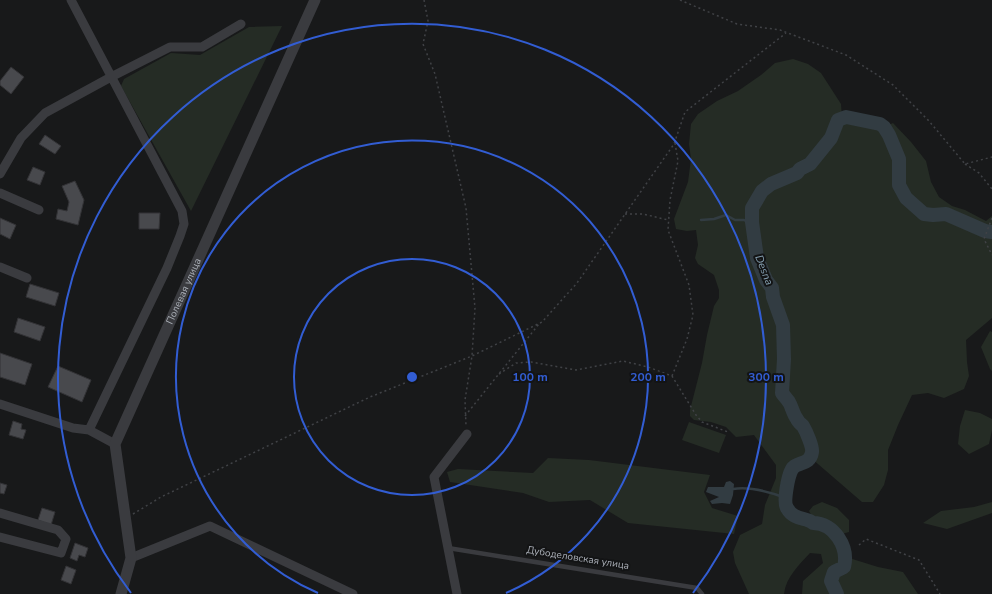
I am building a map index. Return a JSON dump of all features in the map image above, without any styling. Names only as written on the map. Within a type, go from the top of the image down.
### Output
[{"type":"street","points":[[71,0],[182,211],[184,224],[167,268],[89,430]]},
{"type":"street","name":"Полевая улица","points":[[116,444],[315,0]]},
{"type":"street","points":[[0,174],[21,138],[45,113],[111,76],[170,47],[202,47],[242,24]]},
{"type":"street","points":[[0,193],[39,210]]},
{"type":"street","points":[[0,267],[27,278]]},
{"type":"street","points":[[0,404],[73,428],[89,430],[116,444],[131,558],[121,594]]},
{"type":"street","points":[[457,594],[434,477],[467,434]]},
{"type":"street","points":[[0,513],[58,530],[66,539],[61,554],[0,537]]},
{"type":"street","points":[[131,558],[210,526],[353,594]]},
{"type":"lane","name":"Дубоделовская улица","points":[[448,548],[697,588],[702,594]]},
{"type":"path","points":[[424,0],[428,21],[423,44],[435,74],[466,208],[475,308],[472,356],[465,400],[467,434]]},
{"type":"path","points":[[680,0],[737,24],[780,30],[846,55],[892,85],[929,120],[965,164],[979,173],[992,189]]},
{"type":"path","points":[[465,416],[540,323],[577,283],[675,142],[685,112],[786,33]]},
{"type":"path","points":[[672,376],[687,339],[693,315],[689,285],[668,230],[670,200],[678,161],[675,142]]},
{"type":"path","points":[[965,164],[992,157]]},
{"type":"path","points":[[626,214],[643,214],[668,220]]},
{"type":"path","points":[[992,218],[984,240],[992,255]]},
{"type":"path","points":[[126,519],[161,497],[370,397],[472,356],[540,323]]},
{"type":"path","points":[[499,374],[516,363],[531,362],[576,370],[623,361],[648,367],[672,376],[696,415],[702,422],[728,432]]},
{"type":"path","points":[[858,545],[866,539],[919,560],[940,594]]},
{"type":"shaded area","points":[[282,26],[191,211],[121,86],[124,79],[171,53],[200,55],[249,27]]},
{"type":"shaded area","points":[[793,59],[808,64],[821,73],[841,104],[842,118],[851,117],[880,124],[884,127],[893,123],[926,161],[931,182],[939,197],[952,206],[965,210],[986,221],[992,216],[992,318],[966,340],[969,376],[964,389],[944,398],[928,393],[912,395],[888,450],[888,470],[884,485],[873,502],[862,502],[811,458],[804,464],[796,466],[792,469],[788,483],[786,506],[788,510],[796,517],[811,520],[813,523],[826,526],[831,530],[839,539],[846,557],[878,567],[903,572],[918,594],[802,594],[803,581],[823,563],[821,554],[810,553],[790,577],[784,594],[749,594],[735,563],[733,552],[740,535],[762,524],[765,505],[776,478],[776,465],[754,435],[736,437],[726,427],[711,422],[694,420],[690,416],[690,410],[714,306],[719,298],[719,290],[714,275],[698,264],[695,258],[698,245],[696,230],[687,231],[676,229],[674,219],[688,182],[691,159],[689,144],[691,124],[698,114],[717,101],[738,91],[775,63]]},
{"type":"shaded area","points":[[990,331],[992,332],[992,371],[981,347]]},
{"type":"shaded area","points":[[965,410],[980,413],[992,419],[992,430],[989,444],[969,454],[958,444],[960,426]]},
{"type":"shaded area","points":[[689,422],[726,435],[719,453],[682,440]]},
{"type":"shaded area","points":[[548,458],[589,460],[710,475],[704,492],[712,508],[738,516],[734,534],[628,523],[590,500],[549,502],[523,493],[450,482],[447,472],[458,469],[533,473]]},
{"type":"shaded area","points":[[730,481],[734,484],[730,504],[712,504],[710,501],[719,497],[706,492],[708,487],[724,487],[726,482]]},
{"type":"shaded area","points":[[822,502],[837,508],[849,520],[849,532],[842,534],[826,522],[814,520],[809,511],[813,506]]},
{"type":"shaded area","points":[[992,502],[992,513],[947,529],[923,523],[941,511],[974,507]]},
{"type":"building","points":[[11,67],[24,77],[11,94],[0,85],[0,81]]},
{"type":"building","points":[[45,135],[61,146],[55,154],[39,144]]},
{"type":"building","points":[[33,167],[45,172],[40,185],[27,180]]},
{"type":"building","points":[[75,181],[84,200],[78,225],[56,219],[58,209],[67,211],[69,202],[62,186]]},
{"type":"building","points":[[139,213],[160,213],[159,229],[139,229]]},
{"type":"building","points":[[0,218],[16,225],[10,239],[0,234]]},
{"type":"building","points":[[30,284],[59,293],[55,306],[26,297]]},
{"type":"building","points":[[18,318],[45,327],[40,341],[14,332]]},
{"type":"building","points":[[0,353],[32,364],[25,385],[0,377]]},
{"type":"building","points":[[58,366],[91,380],[82,402],[48,387]]},
{"type":"building","points":[[13,421],[22,424],[21,429],[26,430],[23,439],[9,435]]},
{"type":"building","points":[[0,483],[7,485],[4,494],[0,493]]},
{"type":"building","points":[[42,508],[55,512],[51,525],[38,520]]},
{"type":"building","points":[[75,543],[88,548],[85,557],[79,555],[77,561],[70,558]]},
{"type":"building","points":[[66,566],[76,570],[71,584],[61,580]]},
{"type":"waterway","name":"Desna","points":[[837,594],[831,581],[834,572],[844,567],[845,559],[842,544],[827,527],[793,515],[786,505],[786,489],[792,469],[809,459],[812,450],[803,426],[794,415],[789,402],[782,393],[784,359],[783,325],[773,297],[772,288],[766,280],[757,258],[752,222],[752,208],[762,191],[771,184],[797,173],[800,169],[810,164],[831,138],[838,120],[846,117],[880,124],[884,127],[899,159],[899,185],[906,198],[924,214],[946,214],[985,231],[992,232]]},
{"type":"waterway","points":[[701,220],[714,219],[726,215],[735,220],[744,220],[753,225]]},
{"type":"waterway","points":[[733,489],[753,489],[786,498]]}]
